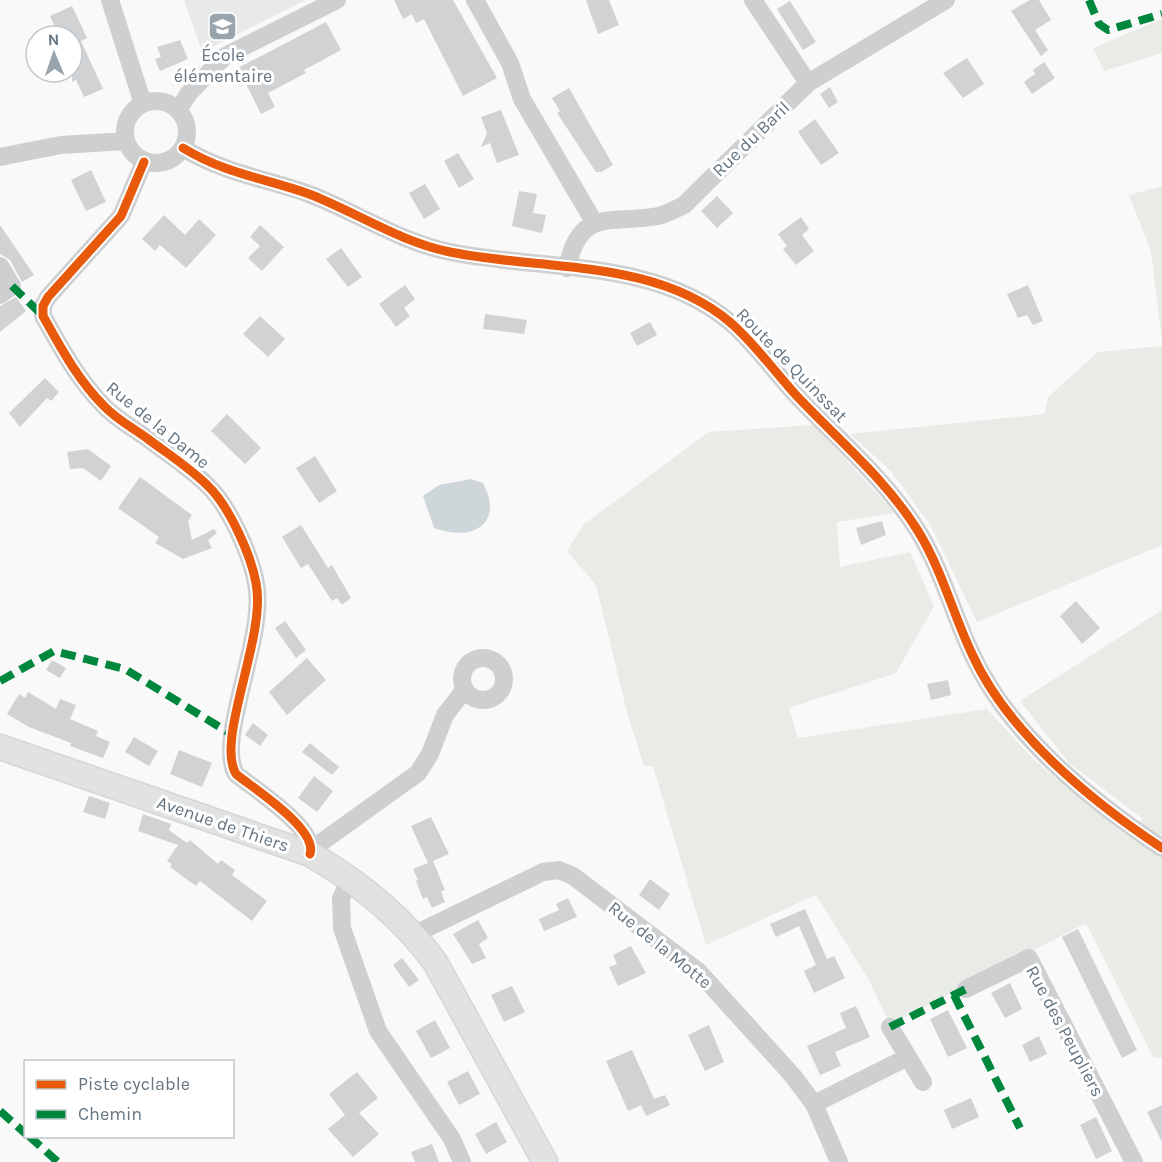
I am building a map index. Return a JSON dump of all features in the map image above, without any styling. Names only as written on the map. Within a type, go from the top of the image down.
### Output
[{"type":"main road","name":"Avenue de Thiers","points":[[0,747],[311,852],[351,878],[415,934],[435,962],[545,1162]]},
{"type":"street","points":[[110,0],[144,104]]},
{"type":"street","points":[[178,110],[189,93],[225,56],[337,0]]},
{"type":"street","points":[[475,0],[510,63],[522,99],[594,222],[578,237],[567,268]]},
{"type":"street","points":[[753,0],[808,83]]},
{"type":"street","name":"Rue du Baril","points":[[594,222],[660,216],[684,205],[808,83],[946,0]]},
{"type":"street","points":[[156,101],[168,103],[178,110],[188,128],[183,148],[166,162],[144,162],[130,149],[126,141],[128,119],[144,104],[156,101]]},
{"type":"street","points":[[0,157],[61,145],[126,141]]},
{"type":"street","name":"Route de Quinssat","points":[[183,148],[235,174],[305,193],[407,239],[445,251],[493,261],[625,276],[673,288],[730,322],[795,394],[895,496],[920,534],[941,577],[972,656],[996,697],[1024,733],[1086,791],[1162,848]]},
{"type":"street","name":"Rue de la Dame","points":[[144,162],[121,216],[48,297],[43,306],[43,316],[79,379],[106,408],[211,488],[238,534],[257,585],[257,615],[250,660],[231,734],[231,765],[236,774],[296,821],[310,839],[311,852]]},
{"type":"street","points":[[0,266],[6,290]]},
{"type":"street","points":[[311,852],[418,773],[430,754],[445,715],[465,689]]},
{"type":"street","name":"Rue de la Motte","points":[[415,934],[543,872],[559,870],[573,876],[699,972],[793,1076],[813,1104],[839,1162]]},
{"type":"street","points":[[351,878],[341,898],[342,928],[378,1030],[452,1139],[462,1162]]},
{"type":"street","name":"Rue des Peupliers","points":[[966,989],[1029,958],[1134,1162]]},
{"type":"street","points":[[890,1027],[922,1082]]},
{"type":"street","points":[[813,1104],[908,1057]]},
{"type":"shaded area","name":"École élémentaire","points":[[184,0],[306,0],[202,52]]},
{"type":"shaded area","points":[[1162,19],[1162,53],[1104,71],[1093,48]]},
{"type":"shaded area","points":[[1162,186],[1162,342],[1151,251],[1129,195]]},
{"type":"shaded area","points":[[1162,346],[1162,545],[977,622],[931,526],[891,471],[850,434],[1044,414],[1048,397],[1098,352]]},
{"type":"shaded area","points":[[814,425],[895,513],[837,522],[840,567],[910,552],[934,606],[896,673],[789,708],[798,738],[987,709],[1034,760],[1124,834],[1143,819],[1069,763],[1020,701],[1162,610],[1162,1058],[1153,1057],[1086,923],[890,1025],[870,982],[816,895],[706,945],[653,766],[644,766],[628,716],[596,585],[567,551],[584,524],[709,432]]},
{"type":"shaded area","points":[[471,479],[483,483],[489,498],[490,510],[487,519],[472,531],[460,533],[434,528],[423,496],[439,485]]},
{"type":"building","points":[[394,0],[453,0],[497,78],[463,96],[424,19],[416,23],[412,14],[403,19]]},
{"type":"building","points":[[586,0],[609,0],[619,25],[598,34]]},
{"type":"building","points":[[1030,0],[1039,0],[1051,20],[1035,30],[1048,50],[1041,56],[1011,11]]},
{"type":"building","points":[[790,1],[816,42],[803,50],[777,9]]},
{"type":"building","points":[[72,6],[80,24],[54,24],[50,16]]},
{"type":"building","points":[[326,22],[341,50],[304,70],[306,73],[268,93],[275,107],[261,114],[238,68]]},
{"type":"building","points":[[180,40],[188,59],[160,71],[155,59],[161,57],[157,47]]},
{"type":"building","points":[[84,48],[103,89],[84,97],[78,84],[84,84]]},
{"type":"building","points":[[967,58],[984,84],[963,98],[943,73]]},
{"type":"building","points":[[1044,62],[1055,78],[1032,94],[1024,82],[1035,74],[1033,70]]},
{"type":"building","points":[[830,87],[838,102],[829,108],[820,94]]},
{"type":"building","points":[[569,88],[613,165],[601,172],[596,172],[557,113],[560,111],[552,98]]},
{"type":"building","points":[[501,110],[519,155],[497,163],[490,143],[481,147],[487,133],[481,117]]},
{"type":"building","points":[[815,119],[839,153],[821,165],[798,132]]},
{"type":"building","points":[[458,153],[474,179],[459,188],[444,161]]},
{"type":"building","points":[[91,170],[106,202],[86,211],[71,180]]},
{"type":"building","points":[[425,184],[440,209],[424,219],[409,193]]},
{"type":"building","points":[[519,191],[537,194],[533,213],[546,215],[542,233],[512,226]]},
{"type":"building","points":[[717,196],[733,213],[717,228],[701,211]]},
{"type":"building","points":[[164,215],[185,235],[199,219],[216,235],[186,268],[160,245],[155,251],[142,239]]},
{"type":"building","points":[[801,217],[809,229],[802,235],[814,251],[796,265],[783,249],[787,246],[778,234]]},
{"type":"building","points":[[0,225],[34,275],[22,282],[10,260],[0,254]]},
{"type":"building","points":[[260,225],[284,247],[262,271],[248,258],[260,246],[250,237]]},
{"type":"building","points":[[341,248],[362,277],[348,287],[326,259]]},
{"type":"building","points":[[405,285],[415,299],[404,308],[410,316],[396,327],[379,304]]},
{"type":"building","points":[[1028,285],[1043,321],[1033,325],[1027,315],[1018,318],[1007,294]]},
{"type":"building","points":[[16,297],[26,311],[0,332],[0,306]]},
{"type":"building","points":[[485,314],[527,320],[524,334],[483,329]]},
{"type":"building","points":[[260,316],[285,339],[268,357],[243,334]]},
{"type":"building","points":[[650,322],[657,335],[637,346],[630,333]]},
{"type":"building","points":[[45,378],[59,392],[51,401],[47,398],[20,427],[9,413]]},
{"type":"building","points":[[227,414],[261,448],[245,464],[211,431]]},
{"type":"building","points":[[88,449],[111,466],[101,481],[83,468],[70,469],[67,452]]},
{"type":"building","points":[[315,456],[337,491],[319,503],[296,468]]},
{"type":"building","points":[[140,477],[192,515],[188,521],[192,540],[214,529],[217,533],[208,540],[212,548],[183,559],[155,543],[159,537],[118,508]]},
{"type":"building","points":[[882,521],[886,535],[861,545],[856,528]]},
{"type":"building","points":[[301,525],[328,568],[332,565],[351,598],[342,605],[337,598],[332,601],[308,564],[301,568],[282,537]]},
{"type":"building","points":[[1076,601],[1100,628],[1082,644],[1060,616]]},
{"type":"building","points":[[285,621],[306,650],[296,658],[275,628]]},
{"type":"building","points":[[307,658],[326,680],[287,715],[269,692]]},
{"type":"building","points":[[52,660],[66,668],[60,678],[46,670]]},
{"type":"building","points":[[948,680],[951,695],[931,700],[927,684]]},
{"type":"building","points":[[28,692],[56,709],[60,699],[76,705],[70,719],[98,731],[96,736],[110,742],[103,758],[70,746],[71,743],[29,727],[7,714],[19,694],[25,698]]},
{"type":"building","points":[[253,723],[268,735],[260,746],[245,735]]},
{"type":"building","points":[[134,737],[158,751],[149,766],[125,752]]},
{"type":"building","points":[[310,743],[339,767],[332,775],[302,752]]},
{"type":"building","points":[[179,750],[212,763],[202,787],[170,774]]},
{"type":"building","points":[[314,776],[333,791],[317,812],[298,798]]},
{"type":"building","points":[[89,796],[110,803],[105,819],[83,812]]},
{"type":"building","points":[[143,814],[171,824],[169,830],[187,843],[190,840],[218,864],[221,860],[235,870],[232,875],[267,901],[252,921],[200,881],[196,886],[170,867],[172,864],[167,861],[178,845],[138,831]]},
{"type":"building","points":[[431,817],[449,854],[433,861],[445,890],[441,891],[445,902],[432,908],[427,897],[423,899],[416,881],[418,880],[413,869],[428,863],[411,826]]},
{"type":"building","points":[[650,879],[670,894],[659,910],[639,895]]},
{"type":"building","points":[[568,898],[577,917],[544,931],[539,919],[559,910],[556,904]]},
{"type":"building","points":[[805,909],[827,959],[834,956],[845,978],[814,993],[804,971],[816,965],[799,926],[776,937],[770,924]]},
{"type":"building","points":[[478,920],[488,938],[479,944],[486,958],[472,964],[453,934]]},
{"type":"building","points":[[1078,929],[1137,1050],[1122,1058],[1062,937]]},
{"type":"building","points":[[631,946],[646,973],[618,986],[609,967],[617,964],[613,955]]},
{"type":"building","points":[[402,958],[419,980],[409,987],[393,965]]},
{"type":"building","points":[[1010,983],[1022,1009],[1005,1018],[991,993]]},
{"type":"building","points":[[512,986],[525,1012],[504,1022],[491,995]]},
{"type":"building","points":[[856,1006],[870,1037],[835,1052],[841,1066],[820,1075],[807,1046],[846,1028],[840,1013]]},
{"type":"building","points":[[948,1010],[967,1048],[948,1057],[930,1019]]},
{"type":"building","points":[[435,1020],[450,1048],[431,1058],[416,1031]]},
{"type":"building","points":[[709,1025],[724,1062],[705,1071],[688,1035]]},
{"type":"building","points":[[1039,1036],[1047,1054],[1030,1062],[1022,1045]]},
{"type":"building","points":[[632,1050],[654,1099],[665,1095],[670,1105],[646,1116],[641,1105],[628,1111],[606,1061]]},
{"type":"building","points":[[468,1071],[480,1094],[459,1105],[447,1082]]},
{"type":"building","points":[[357,1072],[378,1098],[359,1113],[379,1134],[353,1157],[328,1129],[345,1115],[329,1094]]},
{"type":"building","points":[[971,1098],[979,1117],[952,1129],[944,1110]]},
{"type":"building","points":[[1162,1105],[1162,1142],[1147,1112]]},
{"type":"building","points":[[1096,1117],[1112,1151],[1096,1159],[1080,1125]]},
{"type":"building","points":[[496,1122],[507,1142],[486,1154],[475,1134]]},
{"type":"building","points":[[432,1144],[439,1162],[415,1162],[411,1152]]},
{"type":"marked path","points":[[1089,0],[1099,24],[1108,30],[1162,14]]},
{"type":"marked path","points":[[12,286],[43,316]]},
{"type":"marked path","points":[[0,681],[54,651],[125,669],[231,734]]},
{"type":"marked path","points":[[890,1027],[966,989]]},
{"type":"marked path","points":[[954,995],[1020,1128]]},
{"type":"marked path","points":[[0,1111],[24,1132]]},
{"type":"marked path","points":[[31,1138],[58,1162]]},
{"type":"cycle path","points":[[183,148],[230,170],[327,201],[413,241],[450,252],[486,258],[597,270],[633,277],[668,287],[701,302],[731,323],[795,394],[876,476],[905,512],[934,561],[972,654],[988,683],[1029,738],[1080,787],[1162,848]]},
{"type":"cycle path","points":[[144,162],[121,216],[48,297],[43,306],[43,316],[70,363],[104,406],[201,479],[224,506],[238,532],[256,583],[257,605],[255,630],[236,712],[231,758],[236,774],[295,822],[310,844],[310,854]]},
{"type":"place","name":"École élémentaire","points":[[223,26]]}]
